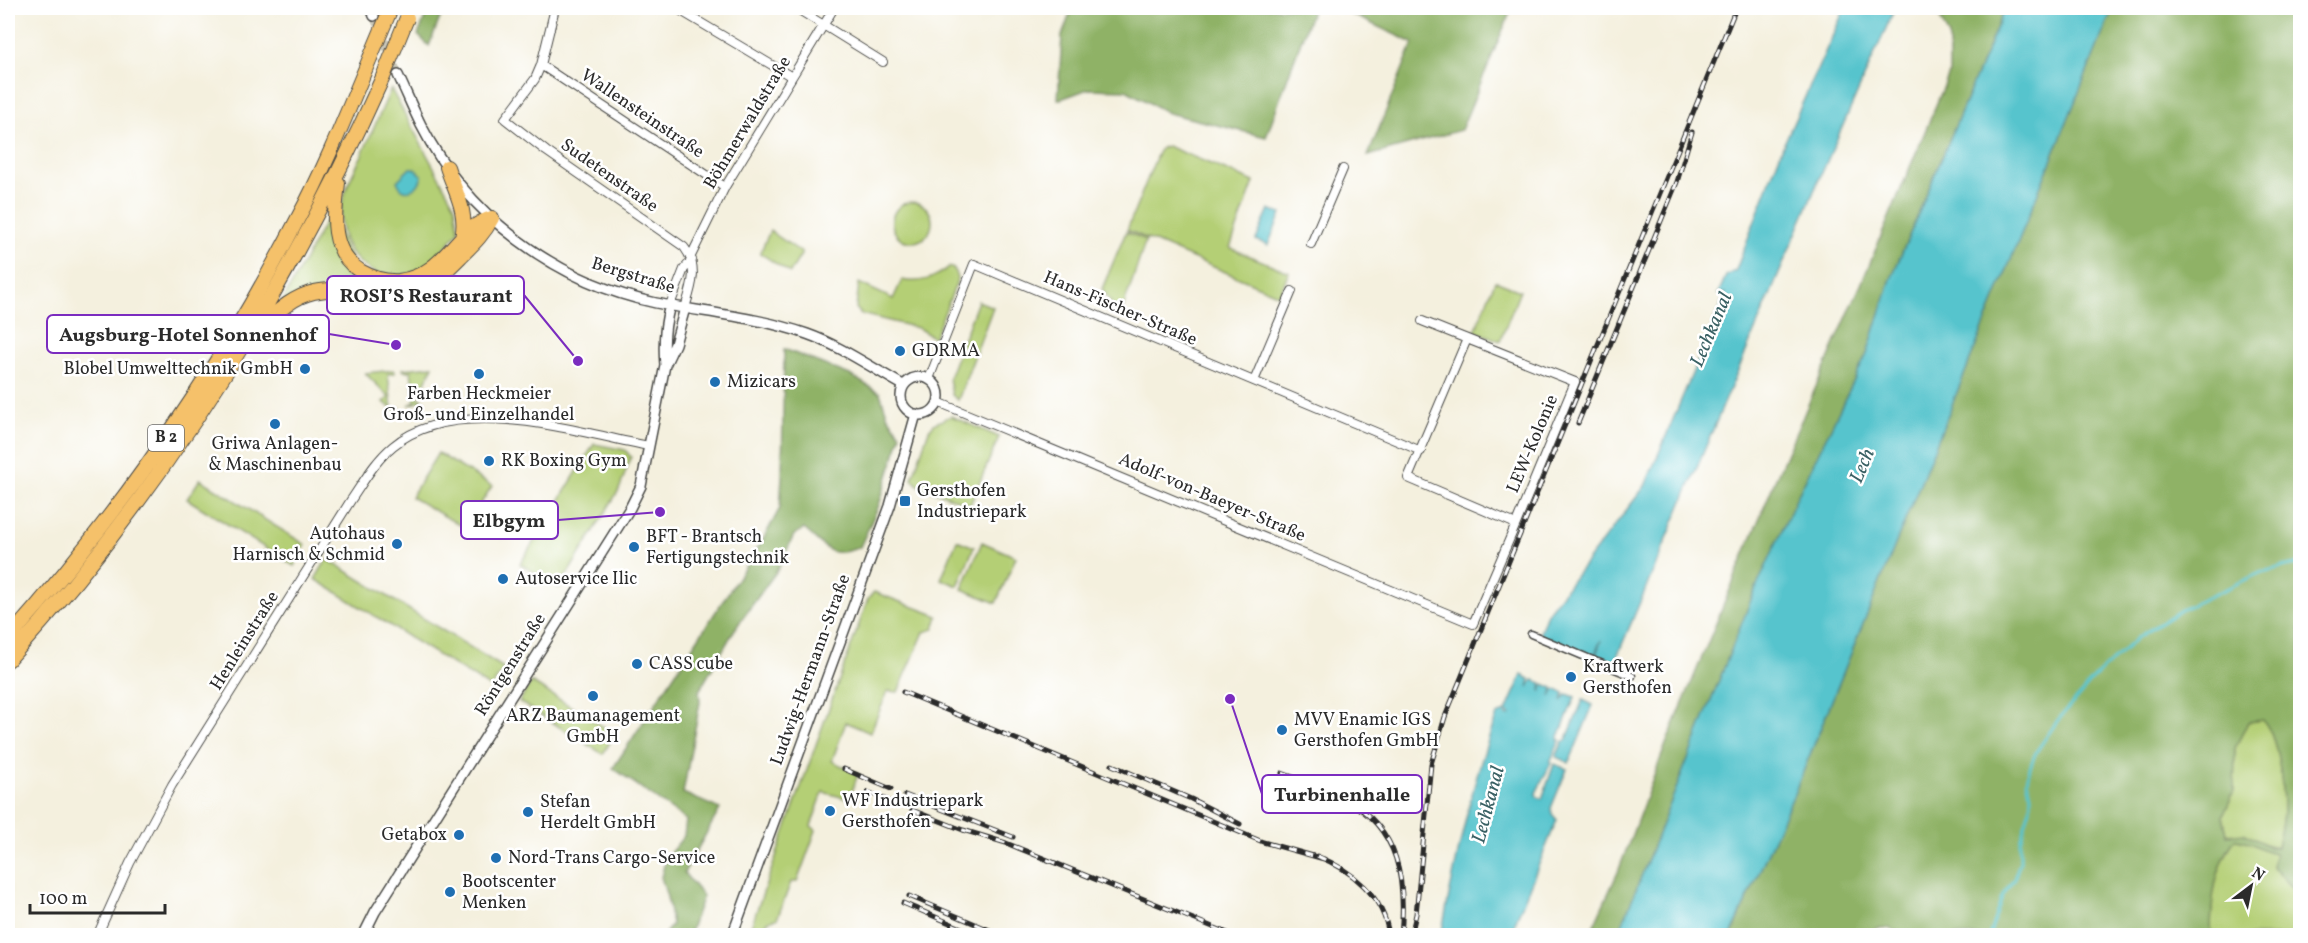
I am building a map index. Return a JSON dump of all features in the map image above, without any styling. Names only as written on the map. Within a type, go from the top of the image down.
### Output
[{"type":"highway","name":"B 2","points":[[8,639],[73,562],[130,488],[229,341],[298,219],[338,134],[391,8]]},
{"type":"highway","name":"B 2","points":[[8,660],[77,580],[131,511],[187,432],[249,337],[339,174],[409,13]]},
{"type":"highway","points":[[447,168],[463,207],[465,221],[462,238]]},
{"type":"highway","name":"B 2","points":[[339,174],[335,210],[336,238],[346,259],[368,276],[382,281],[395,281],[424,274],[441,262],[474,226],[492,218]]},
{"type":"highway","name":"B 2","points":[[249,337],[291,302],[312,292],[342,289],[396,293],[414,290],[431,283],[483,235],[492,218]]},
{"type":"street","points":[[541,65],[555,8]]},
{"type":"street","points":[[676,8],[792,77]]},
{"type":"street","points":[[796,8],[883,62]]},
{"type":"street","name":"Böhmerwaldstraße","points":[[692,258],[725,188],[834,8]]},
{"type":"street","name":"Sudetenstraße","points":[[541,65],[535,79],[505,119],[546,151],[684,247],[692,258]]},
{"type":"street","name":"Wallensteinstraße","points":[[541,65],[725,188]]},
{"type":"street","name":"Bergstraße","points":[[398,75],[421,126],[447,168],[492,218],[517,240],[569,273],[597,286],[629,296],[670,306],[751,319],[810,335],[834,346],[903,386]]},
{"type":"street","points":[[1311,244],[1343,170]]},
{"type":"street","points":[[670,306],[684,269],[692,258]]},
{"type":"street","points":[[685,308],[694,272],[692,258]]},
{"type":"street","name":"Hans-Fischer-Straße","points":[[929,379],[974,264],[1421,451]]},
{"type":"street","points":[[1254,381],[1292,291]]},
{"type":"street","name":"Röntgenstraße","points":[[665,365],[663,344],[665,323],[670,306]]},
{"type":"street","name":"Röntgenstraße","points":[[363,936],[375,912],[630,508],[641,486],[665,365],[675,344],[685,308]]},
{"type":"street","name":"LEW-Kolonie","points":[[1422,321],[1575,382],[1473,624]]},
{"type":"street","points":[[1467,339],[1408,478],[1516,524]]},
{"type":"street","points":[[914,377],[929,379],[938,392],[938,402],[933,409],[928,413],[916,414],[905,408],[900,396],[903,386],[914,377]]},
{"type":"street","name":"Adolf-von-Baeyer-Straße","points":[[938,402],[1473,624]]},
{"type":"street","name":"Ludwig-Hermann-Straße","points":[[732,936],[838,641],[890,506],[916,414]]},
{"type":"street","name":"Henleinstraße","points":[[97,936],[130,863],[172,785],[374,465],[394,445],[422,429],[460,419],[488,417],[522,421],[649,446]]},
{"type":"street","points":[[1531,634],[1632,676]]},
{"type":"green space","points":[[429,8],[444,8],[429,46],[418,35]]},
{"type":"green space","points":[[1072,8],[1313,8],[1266,137],[1168,113],[1126,90],[1088,89],[1058,99],[1062,36]]},
{"type":"green space","points":[[1338,8],[1512,8],[1461,130],[1368,156],[1413,43]]},
{"type":"green space","points":[[1935,8],[2005,8],[1891,279],[1867,354],[1797,497],[1753,595],[1618,935],[1589,936],[1618,872],[1666,744],[1779,471],[1862,282],[1949,74],[1949,37]]},
{"type":"green space","points":[[2113,8],[2300,8],[2300,897],[2272,866],[2275,853],[2235,839],[2222,862],[2215,885],[2211,935],[1905,936],[1888,928],[1877,928],[1870,935],[1731,936],[1794,794]],"holes":[[[2263,720],[2276,750],[2282,788],[2283,815],[2277,847],[2270,847],[2244,833],[2227,835],[2223,816],[2234,791],[2235,748],[2248,722]]]},
{"type":"green space","points":[[391,89],[455,206],[459,231],[438,256],[424,268],[408,274],[392,276],[365,267],[355,257],[342,230],[341,213],[348,184]]},
{"type":"green space","points":[[1167,146],[1254,182],[1230,248],[1289,272],[1279,295],[1127,230],[1157,155],[1161,148]]},
{"type":"green space","points":[[912,202],[926,208],[932,222],[926,236],[912,242],[898,236],[892,222],[898,208]]},
{"type":"green space","points":[[330,213],[357,273],[427,280],[282,302]]},
{"type":"green space","points":[[770,231],[802,253],[790,273],[760,253]]},
{"type":"green space","points":[[1126,232],[1146,240],[1120,317],[1102,289]]},
{"type":"green space","points":[[949,267],[954,269],[956,284],[934,338],[918,328],[861,314],[856,308],[859,283],[893,299],[902,280],[927,279]]},
{"type":"green space","points":[[1495,281],[1520,291],[1500,341],[1475,331]]},
{"type":"green space","points":[[978,301],[993,307],[958,400],[952,395],[949,378]]},
{"type":"green space","points":[[784,349],[850,375],[880,393],[888,417],[901,435],[879,505],[860,547],[835,552],[829,550],[804,529],[794,535],[778,569],[735,629],[699,691],[700,702],[683,793],[720,809],[684,873],[703,896],[690,932],[685,935],[664,935],[672,924],[661,877],[666,858],[684,836],[686,820],[613,768],[761,543],[780,508]]},
{"type":"green space","points":[[433,366],[418,397],[424,400],[409,405],[415,402],[411,371],[403,369]]},
{"type":"green space","points":[[394,370],[395,373],[388,374],[392,408],[400,408],[397,412],[384,402],[389,397],[365,373]]},
{"type":"green space","points":[[951,416],[999,437],[970,505],[918,485],[912,479],[929,430],[935,423]]},
{"type":"green space","points":[[594,444],[625,450],[631,457],[619,490],[559,588],[520,564]]},
{"type":"green space","points":[[438,453],[492,486],[465,528],[411,497]]},
{"type":"green space","points":[[200,479],[306,545],[294,566],[187,499]]},
{"type":"green space","points":[[957,540],[974,547],[958,586],[941,579]]},
{"type":"green space","points":[[982,542],[1016,557],[996,603],[962,589]]},
{"type":"green space","points":[[327,559],[504,668],[491,688],[315,579]]},
{"type":"green space","points":[[874,592],[938,616],[934,629],[924,632],[898,692],[888,691],[870,733],[846,722],[832,761],[858,774],[850,797],[848,799],[823,792],[811,826],[816,830],[797,882],[791,882],[777,919],[768,922],[760,935],[748,935],[868,599]]},
{"type":"green space","points":[[531,682],[615,734],[603,754],[519,702]]},
{"type":"green space","points":[[2263,720],[2273,739],[2281,776],[2283,815],[2277,847],[2227,835],[2223,816],[2234,791],[2235,748],[2248,722]]},
{"type":"green space","points":[[2235,839],[2276,853],[2272,866],[2300,897],[2299,936],[2211,936],[2215,885],[2222,862]]},
{"type":"water","name":"Lechkanal","points":[[1845,8],[1895,8],[1817,184],[1613,666],[1595,659],[1601,640],[1593,658],[1583,653],[1584,651],[1581,653],[1572,649],[1573,646],[1570,648],[1561,644],[1561,641],[1559,643],[1550,640],[1550,637],[1548,639],[1539,635],[1547,613],[1645,486],[1726,293],[1718,294],[1726,276],[1736,270],[1783,146]]},
{"type":"water","name":"Lech","points":[[2005,8],[2113,8],[1794,794],[1731,935],[1618,935],[1753,595],[1797,497],[1867,354],[1891,279]]},
{"type":"water","points":[[410,168],[414,168],[422,176],[414,188],[406,190],[397,181]]},
{"type":"water","points":[[1269,209],[1281,214],[1268,245],[1256,240]]},
{"type":"water","name":"Lechkanal","points":[[1522,675],[1530,679],[1528,687],[1533,680],[1542,683],[1540,692],[1544,684],[1553,688],[1551,697],[1555,689],[1564,693],[1562,701],[1567,694],[1575,697],[1551,763],[1536,793],[1537,797],[1542,799],[1554,764],[1567,769],[1551,808],[1557,820],[1510,935],[1441,935],[1464,824],[1487,742],[1497,715],[1505,712],[1507,716],[1510,715],[1506,711]]},
{"type":"water","points":[[1583,700],[1593,705],[1569,763],[1556,757],[1563,741],[1566,741]]},
{"type":"waterway","points":[[1989,936],[2002,897],[2014,879],[2020,862],[2020,841],[2030,809],[2031,795],[2027,781],[2030,767],[2036,752],[2058,720],[2096,676],[2138,637],[2181,610],[2262,572],[2300,563]]},
{"type":"tunnel","points":[[374,16],[398,75]]},
{"type":"railway","points":[[1411,936],[1416,914],[1431,764],[1445,717],[1736,8]]},
{"type":"railway","points":[[1578,423],[1677,182],[1692,132]]},
{"type":"railway","points":[[903,692],[1263,842],[1324,859]]},
{"type":"railway","points":[[1112,765],[1191,799],[1240,824]]},
{"type":"railway","points":[[844,769],[891,789]]},
{"type":"railway","points":[[1282,773],[1346,800],[1364,812],[1378,826],[1396,858],[1400,876],[1401,936]]},
{"type":"railway","points":[[868,792],[887,800]]},
{"type":"railway","points":[[905,795],[1013,837]]},
{"type":"railway","points":[[912,810],[963,830],[1006,843],[1235,936]]},
{"type":"railway","points":[[1317,856],[1342,869],[1364,886],[1381,909],[1389,936]]},
{"type":"railway","points":[[909,896],[1004,936]]},
{"type":"railway","points":[[903,903],[980,936]]},
{"type":"place","name":"Augsburg-Hotel Sonnenhof","points":[[396,345]]},
{"type":"place","name":"GDRMA","points":[[900,351]]},
{"type":"place","name":"ROSI’S Restaurant","points":[[578,361]]},
{"type":"place","name":"Blobel Umwelttechnik GmbH","points":[[305,369]]},
{"type":"place","name":"Farben Heckmeier Groß- und Einzelhandel","points":[[479,374]]},
{"type":"place","name":"Mizicars","points":[[715,382]]},
{"type":"place","name":"Griwa Anlagen- & Maschinenbau","points":[[275,424]]},
{"type":"place","name":"RK Boxing Gym","points":[[489,461]]},
{"type":"place","name":"Gersthofen Industriepark","points":[[905,501]]},
{"type":"place","name":"Elbgym","points":[[660,512]]},
{"type":"place","name":"Autohaus Harnisch & Schmid","points":[[397,544]]},
{"type":"place","name":"BFT - Brantsch Fertigungstechnik","points":[[634,547]]},
{"type":"place","name":"Autoservice Ilic","points":[[503,579]]},
{"type":"place","name":"CASS cube","points":[[637,664]]},
{"type":"place","name":"Kraftwerk Gersthofen","points":[[1571,677]]},
{"type":"place","name":"ARZ Baumanagement GmbH","points":[[593,696]]},
{"type":"place","name":"Turbinenhalle","points":[[1230,699]]},
{"type":"place","name":"MVV Enamic IGS Gersthofen GmbH","points":[[1282,730]]},
{"type":"place","name":"WF Industriepark Gersthofen","points":[[830,811]]},
{"type":"place","name":"Stefan Herdelt GmbH","points":[[528,812]]},
{"type":"place","name":"Getabox","points":[[459,835]]},
{"type":"place","name":"Nord-Trans Cargo-Service","points":[[496,858]]},
{"type":"place","name":"Bootscenter Menken","points":[[450,892]]}]
